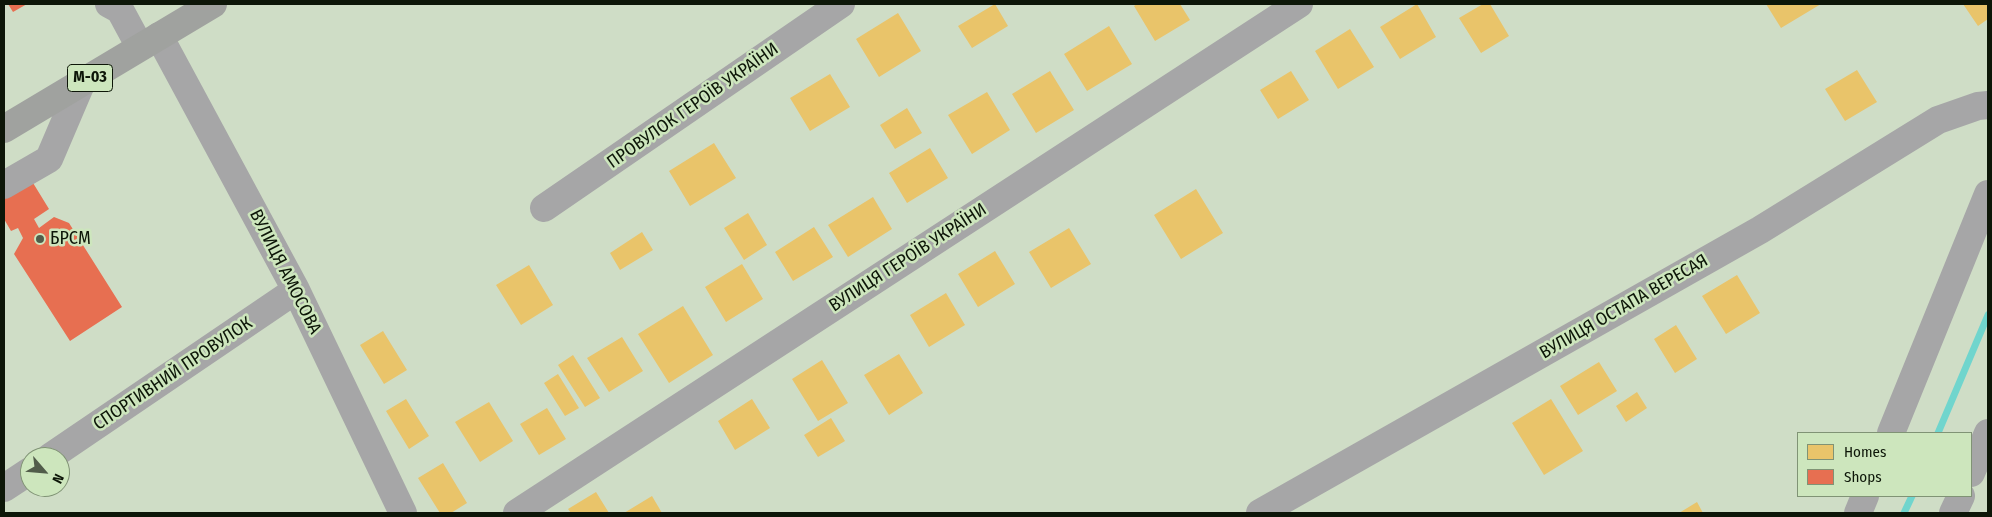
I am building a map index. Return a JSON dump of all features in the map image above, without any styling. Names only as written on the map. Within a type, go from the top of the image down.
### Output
[{"type":"highway","name":"М-03","points":[[4,129],[213,4]]},
{"type":"street","name":"ВУЛИЦЯ АМОСОВА","points":[[109,4],[158,36],[296,290],[403,513]]},
{"type":"street","name":"ПРОВУЛОК ГЕРОЇВ УКРАЇНИ","points":[[544,208],[840,4]]},
{"type":"street","name":"ВУЛИЦЯ ГЕРОЇВ УКРАЇНИ","points":[[518,513],[1299,4]]},
{"type":"street","points":[[4,185],[49,159],[81,84]]},
{"type":"street","name":"ВУЛИЦЯ ОСТАПА ВЕРЕСАЯ","points":[[1260,513],[1760,230],[1938,120],[1978,106],[1988,105]]},
{"type":"street","points":[[1891,432],[1988,194]]},
{"type":"street","name":"СПОРТИВНИЙ ПРОВУЛОК","points":[[65,447],[296,290]]},
{"type":"street","points":[[1972,471],[1988,433]]},
{"type":"street","points":[[4,488],[20,478]]},
{"type":"street","points":[[1858,513],[1865,497]]},
{"type":"street","points":[[1953,513],[1961,497]]},
{"type":"building: Homes","points":[[995,4],[1008,26],[972,48],[958,26]]},
{"type":"building: Homes","points":[[1137,4],[1180,4],[1190,20],[1155,41],[1134,6]]},
{"type":"building: Homes","points":[[1417,4],[1436,37],[1400,59],[1380,27]]},
{"type":"building: Homes","points":[[1483,4],[1490,4],[1509,36],[1481,53],[1459,18]]},
{"type":"building: Homes","points":[[1766,4],[1821,4],[1781,28]]},
{"type":"building: Homes","points":[[1963,4],[1988,4],[1988,19],[1978,26]]},
{"type":"building: Homes","points":[[898,13],[921,51],[879,77],[856,39]]},
{"type":"building: Homes","points":[[1109,26],[1132,64],[1087,91],[1064,54]]},
{"type":"building: Homes","points":[[1350,29],[1374,67],[1338,89],[1315,51]]},
{"type":"building: Homes","points":[[1857,70],[1877,102],[1845,121],[1825,89]]},
{"type":"building: Homes","points":[[1050,71],[1074,110],[1036,133],[1012,94]]},
{"type":"building: Homes","points":[[1291,71],[1309,100],[1278,119],[1260,90]]},
{"type":"building: Homes","points":[[830,74],[850,107],[810,131],[790,98]]},
{"type":"building: Homes","points":[[987,92],[1010,130],[972,154],[948,115]]},
{"type":"building: Homes","points":[[907,108],[922,133],[895,149],[880,125]]},
{"type":"building: Homes","points":[[714,143],[736,178],[690,206],[669,171]]},
{"type":"building: Homes","points":[[930,148],[948,178],[907,203],[889,173]]},
{"type":"building: Homes","points":[[1196,189],[1223,233],[1181,259],[1154,215]]},
{"type":"building: Homes","points":[[873,197],[892,229],[848,257],[828,225]]},
{"type":"building: Homes","points":[[748,213],[767,245],[744,260],[724,228]]},
{"type":"building: Homes","points":[[814,227],[833,257],[793,281],[775,252]]},
{"type":"building: Homes","points":[[1069,228],[1091,264],[1051,288],[1029,252]]},
{"type":"building: Homes","points":[[642,232],[653,250],[620,270],[610,253]]},
{"type":"building: Homes","points":[[995,251],[1015,284],[978,307],[958,274]]},
{"type":"building: Homes","points":[[742,264],[763,299],[726,322],[705,287]]},
{"type":"building: Homes","points":[[529,265],[553,305],[521,325],[496,285]]},
{"type":"building: Homes","points":[[1737,275],[1760,313],[1726,334],[1702,296]]},
{"type":"building: Homes","points":[[946,293],[965,325],[929,347],[910,315]]},
{"type":"building: Homes","points":[[683,306],[713,355],[669,383],[638,334]]},
{"type":"building: Homes","points":[[1676,325],[1697,359],[1675,373],[1654,339]]},
{"type":"building: Homes","points":[[383,331],[407,370],[384,384],[360,345]]},
{"type":"building: Homes","points":[[622,337],[643,371],[609,392],[587,358]]},
{"type":"building: Homes","points":[[899,354],[923,393],[889,415],[864,375]]},
{"type":"building: Homes","points":[[573,355],[600,398],[585,407],[558,365]]},
{"type":"building: Homes","points":[[822,360],[848,403],[818,421],[792,379]]},
{"type":"building: Homes","points":[[1599,362],[1617,391],[1578,415],[1560,386]]},
{"type":"building: Homes","points":[[558,374],[579,408],[565,416],[544,383]]},
{"type":"building: Homes","points":[[1637,392],[1647,408],[1626,422],[1616,406]]},
{"type":"building: Homes","points":[[406,399],[429,436],[409,449],[386,411]]},
{"type":"building: Homes","points":[[752,399],[770,428],[735,450],[718,421]]},
{"type":"building: Homes","points":[[1551,399],[1583,451],[1544,475],[1512,423]]},
{"type":"building: Homes","points":[[489,402],[513,441],[480,462],[455,422]]},
{"type":"building: Homes","points":[[547,408],[566,439],[539,455],[520,424]]},
{"type":"building: Homes","points":[[831,418],[845,441],[818,457],[804,435]]},
{"type":"building: Homes","points":[[443,463],[467,503],[451,513],[440,513],[418,478]]},
{"type":"building: Homes","points":[[596,492],[609,513],[571,513],[568,509]]},
{"type":"building: Homes","points":[[652,496],[662,513],[624,513]]},
{"type":"building: Homes","points":[[1697,502],[1703,513],[1679,513]]},
{"type":"building: Shops","points":[[8,4],[27,4],[13,12]]},
{"type":"building: Shops","points":[[30,178],[49,209],[34,219],[39,228],[54,217],[69,223],[122,307],[70,341],[14,254],[23,238],[18,228],[11,231],[4,219],[4,194]]},
{"type":"waterway","points":[[1938,432],[1988,315]]},
{"type":"waterway","points":[[1904,513],[1912,497]]},
{"type":"place","name":"БРСМ","points":[[40,239]]}]
